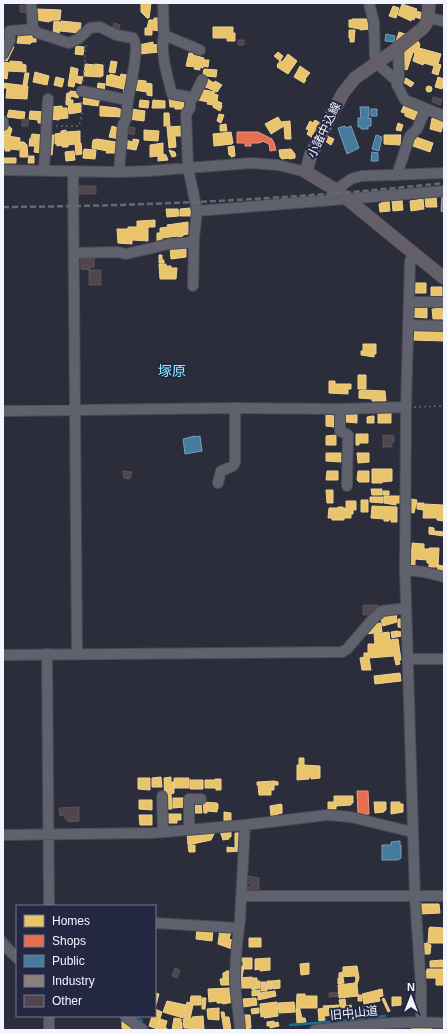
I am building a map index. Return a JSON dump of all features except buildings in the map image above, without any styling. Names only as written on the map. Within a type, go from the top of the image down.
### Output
[{"type":"main road","points":[[428,18],[429,3]]},
{"type":"main road","name":"小諸中込線","points":[[428,18],[422,29],[355,78],[343,93],[311,154],[306,172],[336,190],[444,278]]},
{"type":"street","points":[[31,3],[33,29]]},
{"type":"street","points":[[163,3],[163,56],[170,91],[172,94],[190,97],[194,96],[202,80]]},
{"type":"street","points":[[369,3],[374,23],[375,57],[381,67],[397,81]]},
{"type":"street","points":[[428,18],[444,21]]},
{"type":"street","points":[[3,54],[10,40],[10,30],[33,29],[38,33],[69,43],[78,39],[90,28],[94,27],[100,27],[116,35],[133,38],[136,42],[134,68],[124,125],[119,172]]},
{"type":"street","points":[[164,35],[200,50]]},
{"type":"street","points":[[398,48],[397,85],[405,100],[444,116]]},
{"type":"street","points":[[82,91],[128,100]]},
{"type":"street","points":[[190,97],[190,108],[186,114],[188,167],[197,211],[194,242],[193,286]]},
{"type":"street","points":[[44,170],[48,99]]},
{"type":"street","points":[[397,175],[409,138],[417,129],[426,109]]},
{"type":"street","points":[[3,170],[119,172],[251,163],[278,165],[306,172]]},
{"type":"street","points":[[73,171],[77,654]]},
{"type":"street","points":[[336,190],[350,179],[361,176],[444,173]]},
{"type":"street","points":[[197,211],[444,191]]},
{"type":"street","points":[[74,253],[117,252],[126,254],[169,244],[194,242]]},
{"type":"street","points":[[414,253],[410,261],[408,325],[405,570],[414,896],[421,987],[421,1021]]},
{"type":"street","points":[[409,302],[444,302]]},
{"type":"street","points":[[408,325],[444,326]]},
{"type":"street","points":[[3,411],[235,408],[340,409],[406,407]]},
{"type":"street","points":[[218,483],[221,471],[233,466],[235,463],[235,408]]},
{"type":"street","points":[[340,409],[340,431],[348,435],[347,486]]},
{"type":"street","points":[[405,570],[424,572],[444,578]]},
{"type":"street","points":[[3,655],[342,652],[347,649],[372,620],[382,611],[406,608]]},
{"type":"street","points":[[47,654],[49,905]]},
{"type":"street","points":[[408,659],[444,659]]},
{"type":"street","points":[[162,796],[163,832]]},
{"type":"street","points":[[189,830],[189,799],[201,799]]},
{"type":"street","points":[[3,835],[152,833],[332,815],[351,817],[412,832]]},
{"type":"street","points":[[240,1030],[240,1013],[236,995],[235,978],[242,896],[244,825]]},
{"type":"street","points":[[242,896],[444,896]]},
{"type":"street","points":[[156,923],[239,928]]},
{"type":"street","points":[[3,944],[16,957]]},
{"type":"street","points":[[49,1017],[49,1030]]},
{"type":"street","points":[[127,1017],[143,1030]]},
{"type":"street","name":"旧中山道","points":[[315,1030],[388,1022],[408,1026],[421,1021],[444,1023]]},
{"type":"path","points":[[406,407],[444,406]]},
{"type":"waterway","points":[[3,936],[15,950]]},
{"type":"waterway","points":[[290,1025],[385,1016]]},
{"type":"waterway","points":[[137,1017],[142,1021]]},
{"type":"railway","points":[[3,207],[224,201],[389,189],[444,183]]},
{"type":"district","name":"塚原","points":[[172,371]]}]
